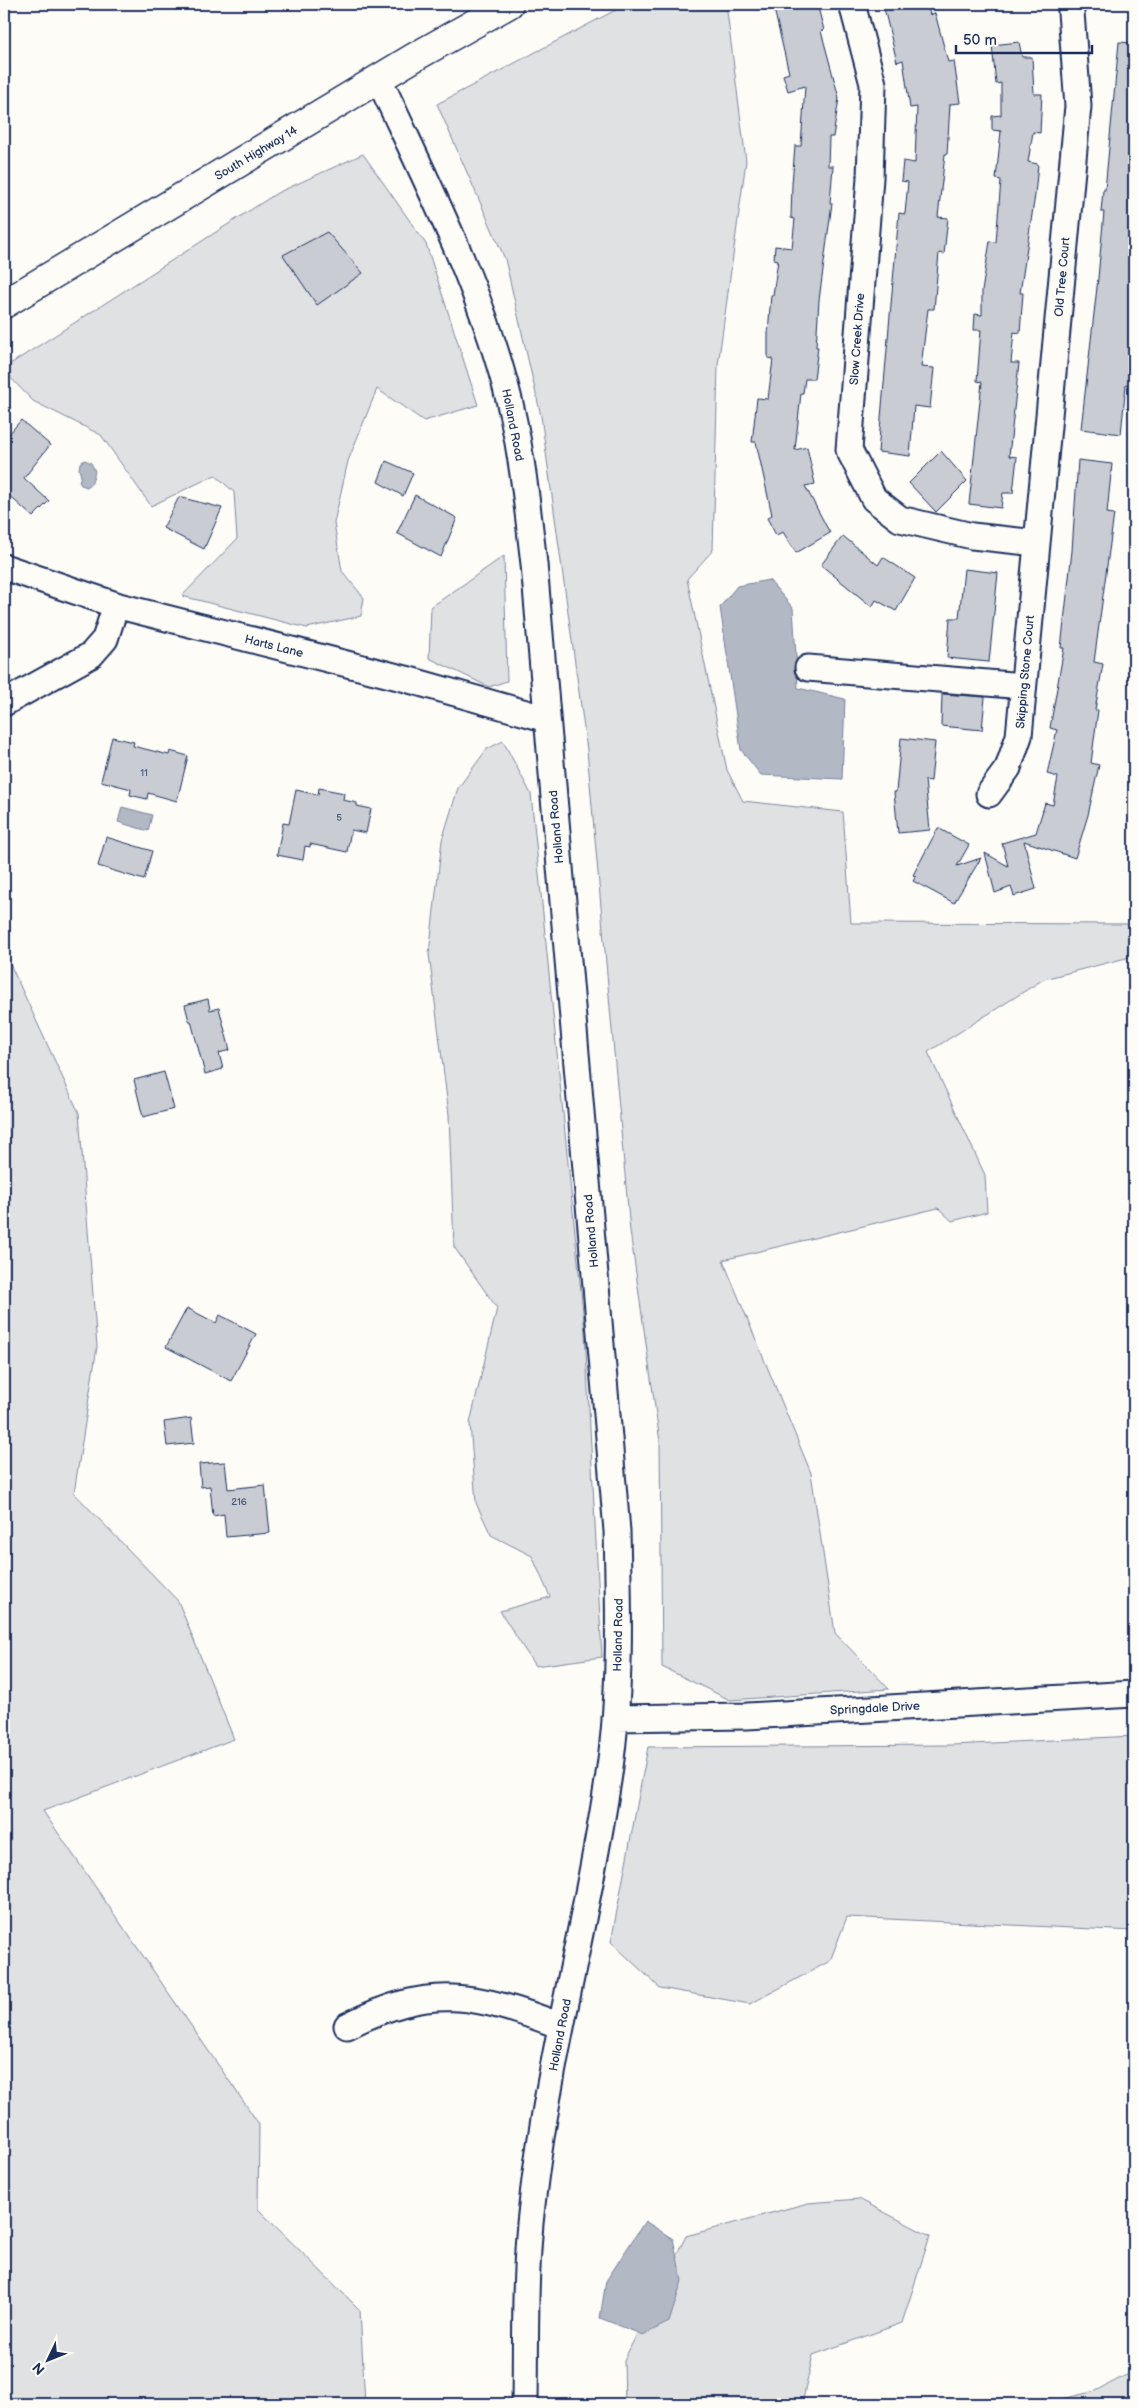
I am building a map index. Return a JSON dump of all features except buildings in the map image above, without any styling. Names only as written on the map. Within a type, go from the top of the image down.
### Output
[{"type":"main road","name":"South Highway 14","points":[[4,304],[379,79],[509,4]]},
{"type":"street","name":"Slow Creek Drive","points":[[852,4],[873,84],[870,178],[849,450],[874,499],[900,519],[972,536],[1037,543]]},
{"type":"street","name":"Old Tree Court","points":[[1037,543],[1078,106],[1071,12]]},
{"type":"street","name":"Holland Road","points":[[379,79],[469,274],[506,385],[526,494],[617,1530],[619,1631],[615,1718],[600,1833],[561,2026],[531,2208],[527,2273],[525,2404]]},
{"type":"street","name":"Skipping Stone Court","points":[[989,794],[1008,768],[1019,736],[1037,543]]},
{"type":"street","name":"Harts Lane","points":[[4,567],[116,605],[406,679],[547,719]]},
{"type":"street","points":[[4,703],[91,655],[105,639],[116,605]]},
{"type":"street","points":[[808,668],[1023,686]]},
{"type":"street","name":"Springdale Drive","points":[[615,1718],[747,1716],[1134,1694]]},
{"type":"street","points":[[346,2026],[396,2004],[440,1998],[485,2001],[508,2006],[561,2026]]},
{"type":"shaded area","points":[[627,4],[726,4],[746,161],[718,365],[713,550],[687,579],[727,770],[743,801],[843,812],[851,923],[1134,924],[1134,956],[1044,979],[928,1052],[985,1175],[987,1212],[952,1221],[938,1208],[723,1260],[811,1473],[835,1633],[889,1689],[730,1700],[662,1667],[660,1442],[630,1231],[587,750],[541,416],[505,259],[437,104]]},
{"type":"shaded area","points":[[363,154],[426,244],[478,405],[424,421],[377,389],[348,461],[334,523],[342,571],[364,598],[361,616],[307,628],[182,596],[237,539],[234,492],[215,475],[151,506],[101,435],[33,401],[4,371],[4,368],[277,193]]},
{"type":"shaded area","points":[[85,460],[91,463],[95,471],[92,483],[87,487],[81,485],[79,481],[81,476],[80,463]]},
{"type":"shaded area","points":[[504,556],[507,681],[489,687],[429,658],[431,607]]},
{"type":"shaded area","points":[[769,580],[793,608],[798,688],[845,699],[842,779],[761,775],[741,750],[720,607],[737,586]]},
{"type":"shaded area","points":[[503,741],[531,794],[585,1332],[602,1657],[535,1666],[500,1611],[550,1597],[532,1556],[491,1535],[476,1503],[470,1423],[497,1308],[454,1247],[449,1115],[429,954],[442,840],[458,788],[487,749]]},
{"type":"shaded area","points":[[122,807],[152,815],[148,831],[118,822]]},
{"type":"shaded area","points":[[4,951],[79,1113],[97,1347],[74,1493],[178,1601],[234,1739],[43,1811],[259,2124],[258,2209],[360,2310],[365,2404],[4,2404]]},
{"type":"shaded area","points":[[1134,1736],[1134,1931],[847,1917],[830,1961],[750,2004],[660,1988],[611,1942],[648,1747],[952,1745]]},
{"type":"shaded area","points":[[859,2199],[930,2236],[902,2323],[813,2355],[802,2404],[625,2404],[624,2360],[686,2236],[808,2203]]},
{"type":"shaded area","points":[[645,2221],[673,2239],[682,2281],[669,2322],[643,2335],[600,2318],[606,2281]]},
{"type":"shaded area","points":[[1134,2371],[1134,2404],[1039,2404],[1096,2391]]}]
